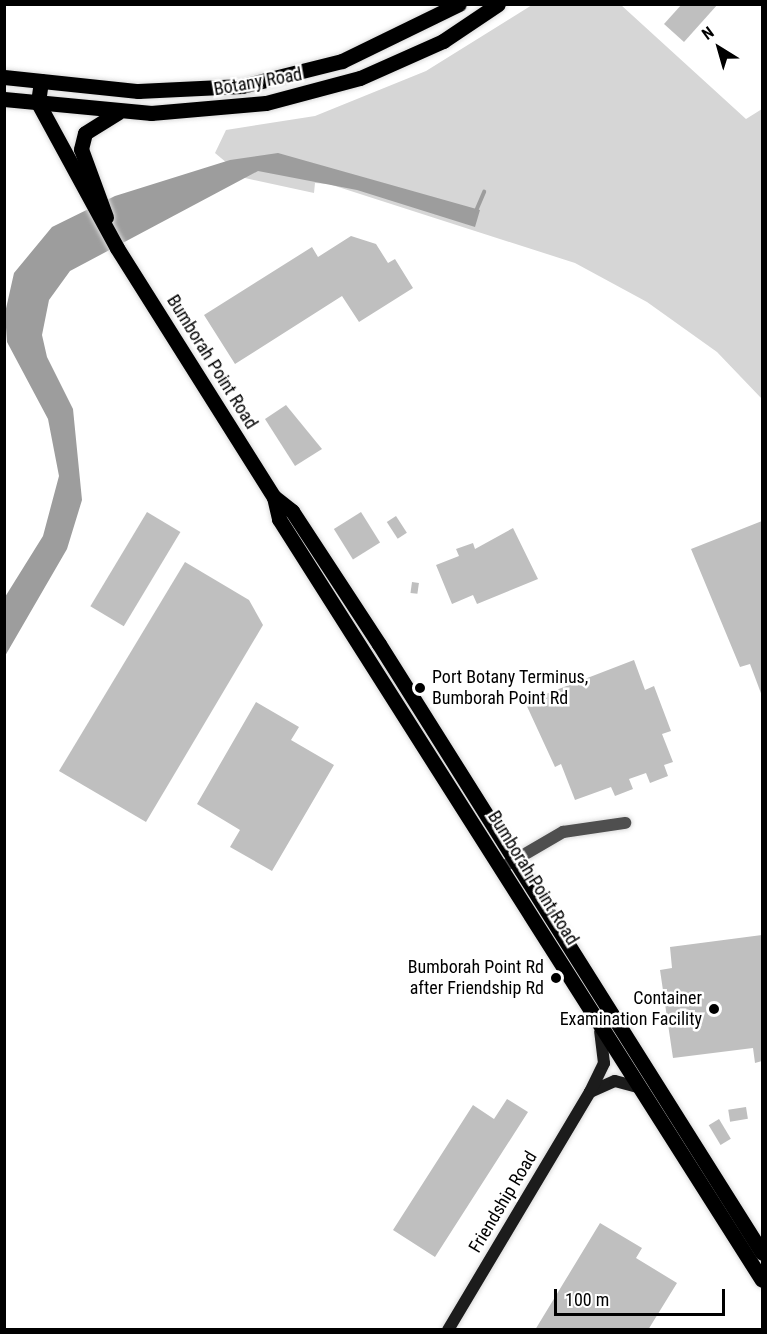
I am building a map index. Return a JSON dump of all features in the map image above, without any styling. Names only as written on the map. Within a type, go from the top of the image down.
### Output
[{"type":"main road","name":"Botany Road","points":[[4,77],[166,92],[252,84],[342,61],[459,4]]},
{"type":"main road","name":"Botany Road","points":[[4,99],[118,112],[226,110],[312,93],[443,41],[498,4]]},
{"type":"main road","points":[[38,103],[41,81]]},
{"type":"main road","name":"Bumborah Point Road","points":[[38,103],[95,201],[117,248],[274,497],[279,519],[365,653],[510,863],[762,1253]]},
{"type":"main road","name":"Bumborah Point Road","points":[[95,201],[82,161],[82,141],[118,112]]},
{"type":"main road","name":"Bumborah Point Road","points":[[274,497],[292,511],[379,644],[510,863],[597,1019],[762,1280]]},
{"type":"street","points":[[365,653],[379,644]]},
{"type":"street","points":[[510,863],[563,832],[625,823]]},
{"type":"street","name":"Friendship Road","points":[[448,1329],[590,1092],[604,1063],[597,1019]]},
{"type":"street","points":[[590,1092],[615,1081],[639,1087],[666,1104]]},
{"type":"shaded area","points":[[532,5],[621,5],[746,119],[762,109],[762,399],[717,352],[647,302],[575,263],[329,184],[315,183],[314,193],[245,178],[215,153],[226,130],[315,116],[426,71]]},
{"type":"shaded area","points":[[278,153],[480,210],[475,227],[357,190],[258,171],[70,271],[49,300],[42,335],[47,357],[73,409],[82,500],[67,549],[5,656],[5,597],[43,536],[59,476],[48,419],[7,342],[5,313],[14,273],[52,227],[115,196],[230,160]]},
{"type":"building","points":[[682,4],[718,4],[684,42],[664,24]]},
{"type":"building","points":[[351,236],[376,244],[388,263],[395,259],[413,288],[359,322],[342,296],[235,364],[204,315],[312,247],[318,257]]},
{"type":"building","points":[[286,405],[322,449],[295,466],[265,419]]},
{"type":"building","points":[[147,512],[180,532],[124,626],[90,606]]},
{"type":"building","points":[[361,512],[380,543],[353,559],[334,529]]},
{"type":"building","points":[[396,516],[407,533],[398,539],[387,522]]},
{"type":"building","points":[[762,521],[762,696],[750,664],[740,667],[691,549]]},
{"type":"building","points":[[513,528],[538,579],[477,604],[473,595],[452,604],[436,565],[459,556],[456,549],[473,543],[475,549]]},
{"type":"building","points":[[185,562],[249,600],[263,625],[146,822],[59,771]]},
{"type":"building","points":[[412,582],[419,583],[417,594],[410,593]]},
{"type":"building","points":[[634,660],[645,690],[654,686],[671,731],[662,734],[673,762],[664,765],[668,776],[650,783],[646,773],[629,779],[633,789],[615,796],[611,787],[575,800],[561,764],[555,767],[525,702]]},
{"type":"building","points":[[256,702],[299,727],[291,740],[334,765],[272,871],[230,847],[240,830],[197,804]]},
{"type":"building","name":"Container Examination Facility","points":[[762,935],[762,1061],[755,1063],[753,1048],[673,1058],[660,970],[672,968],[670,947]]},
{"type":"building","points":[[507,1099],[528,1112],[435,1257],[393,1230],[473,1105],[494,1119]]},
{"type":"building","points":[[746,1107],[748,1119],[730,1122],[728,1110]]},
{"type":"building","points":[[719,1119],[731,1139],[721,1145],[709,1125]]},
{"type":"building","points":[[600,1223],[642,1248],[636,1258],[677,1283],[648,1330],[535,1330]]},
{"type":"waterway","points":[[476,211],[484,192]]},
{"type":"place","name":"Port Botany Terminus, Bumborah Point Rd","points":[[420,688]]},
{"type":"place","name":"Bumborah Point Rd after Friendship Rd","points":[[556,978]]},
{"type":"place","name":"Container Examination Facility","points":[[714,1009]]}]
